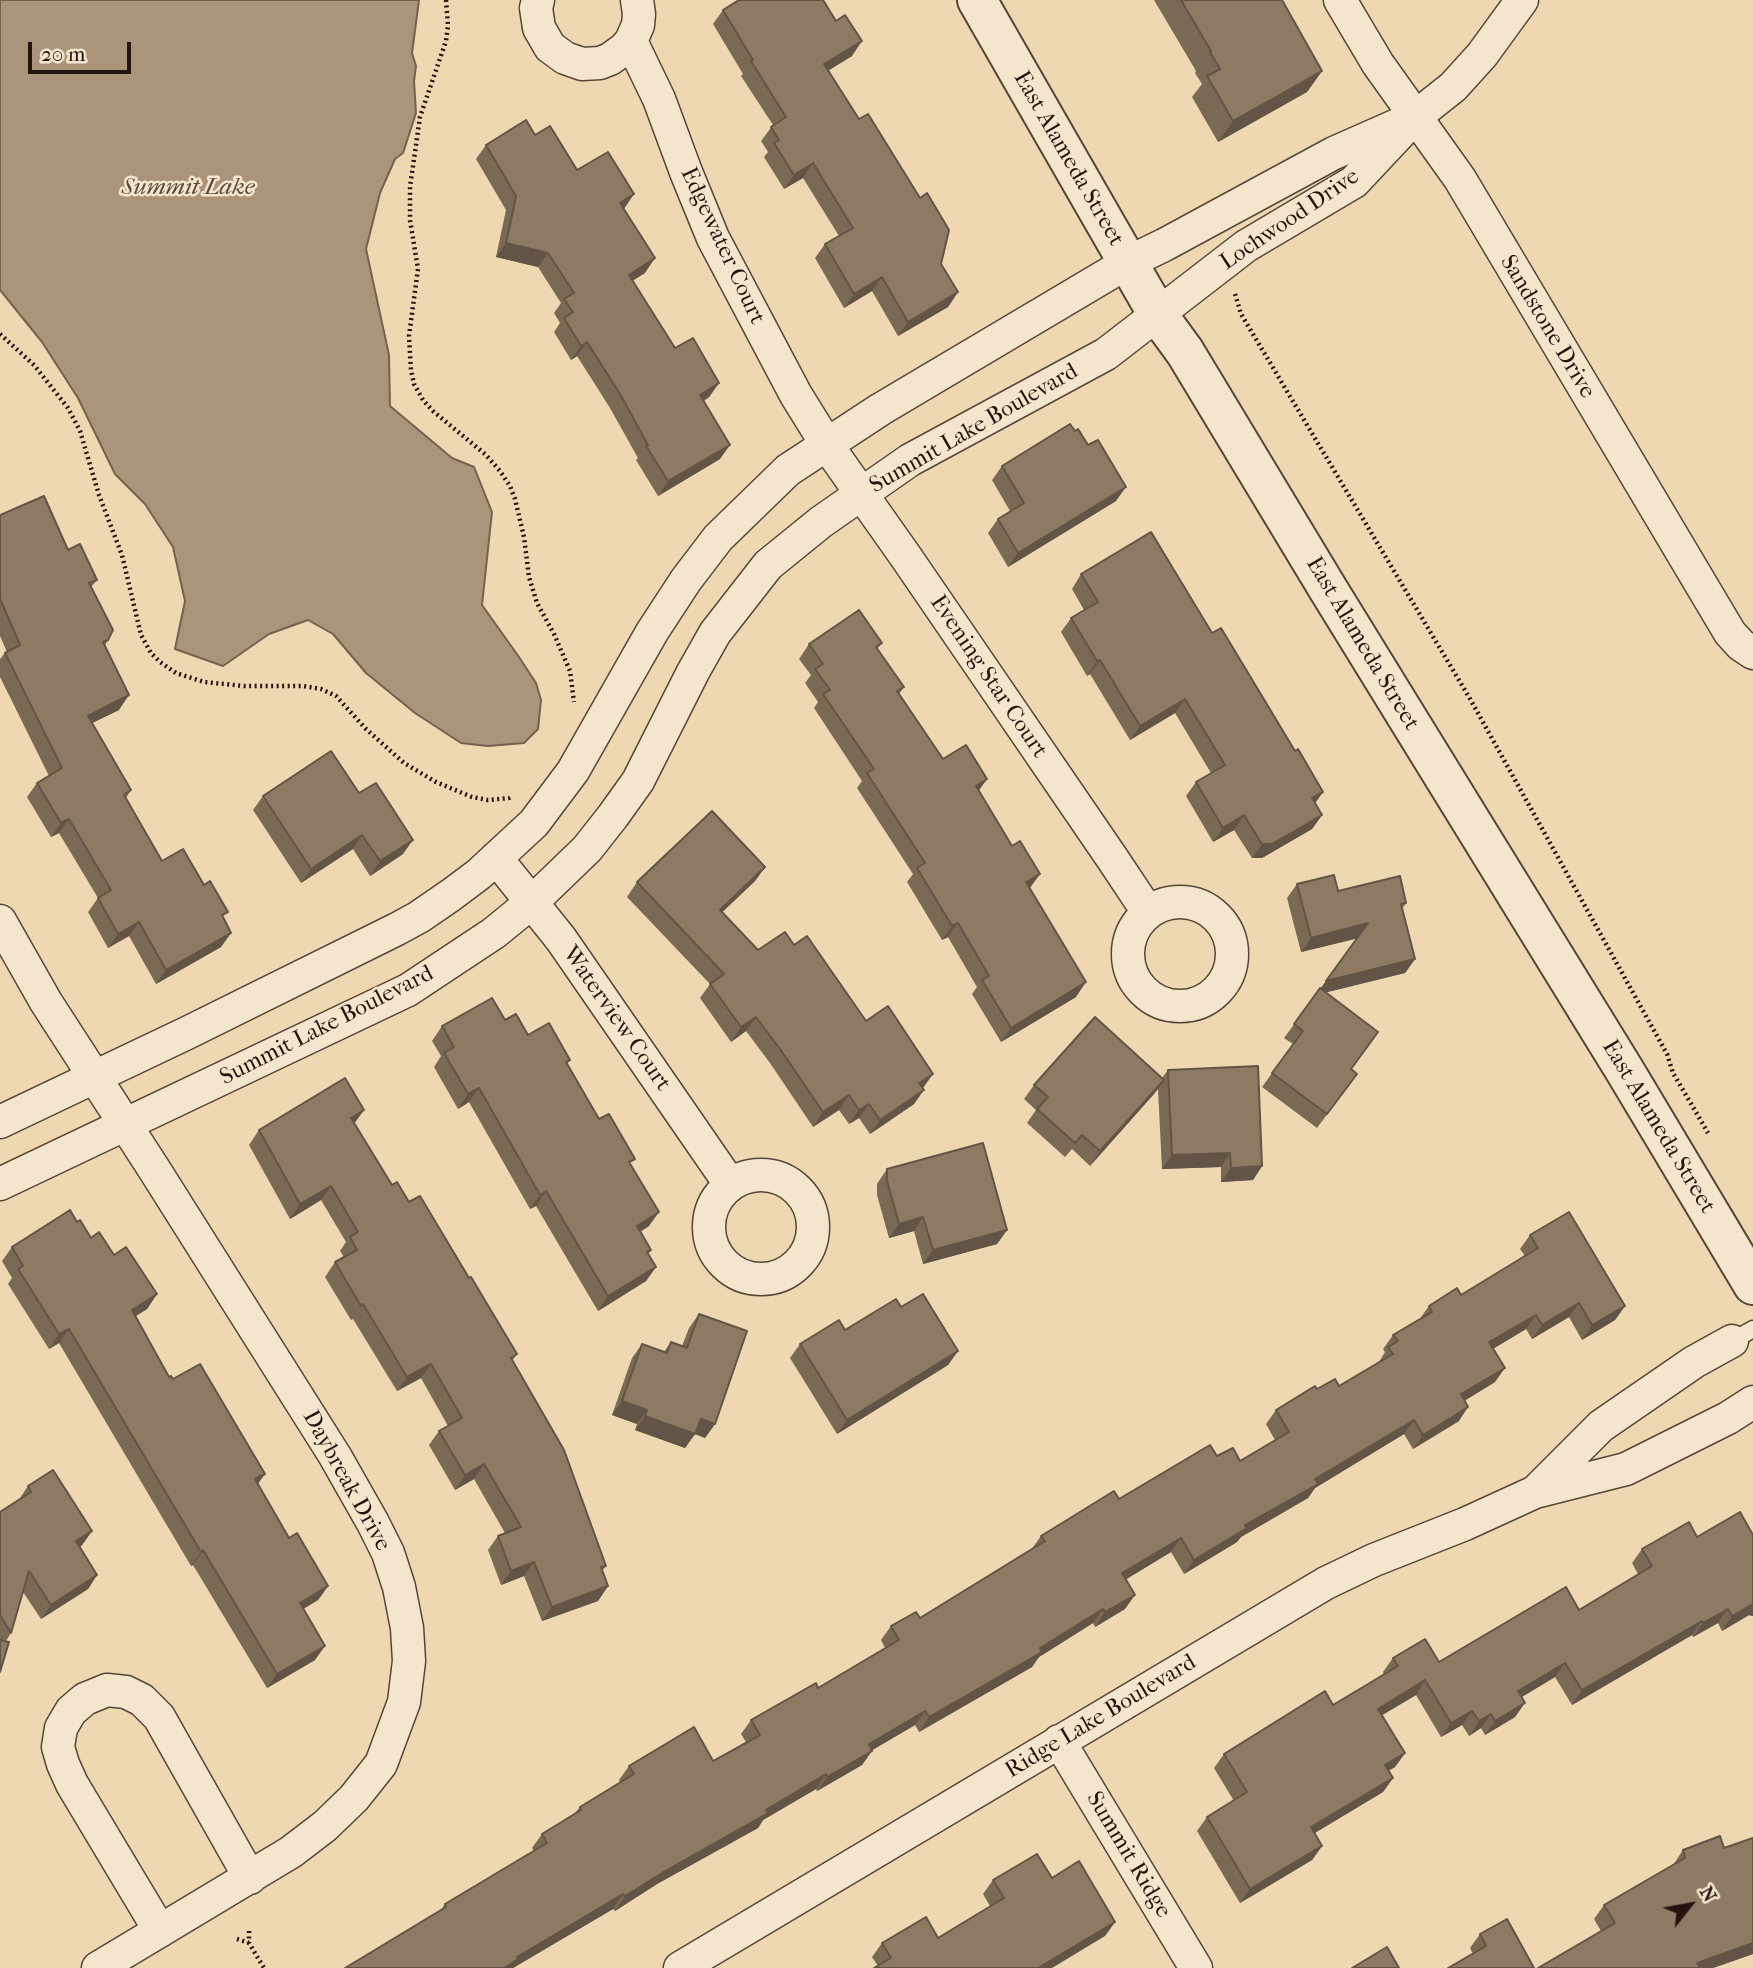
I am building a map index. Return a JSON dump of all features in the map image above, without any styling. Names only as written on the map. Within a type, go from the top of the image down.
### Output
[{"type":"street","points":[[538,0],[536,8],[539,28],[550,47],[565,58],[582,64],[610,60],[631,41],[638,25],[637,0]]},
{"type":"street","name":"East Alameda Street","points":[[977,0],[1158,315],[1185,352],[1753,1285]]},
{"type":"street","name":"Sandstone Drive","points":[[1340,0],[1378,64],[1460,179],[1730,633],[1753,653]]},
{"type":"street","name":"Lochwood Drive","points":[[1190,289],[1246,246],[1354,182],[1415,117],[1453,86],[1482,55],[1522,0]]},
{"type":"street","name":"Edgewater Court","points":[[631,41],[659,99],[713,238],[796,395],[827,445]]},
{"type":"street","name":"Lochwood Drive","points":[[1128,263],[1334,153],[1415,117]]},
{"type":"street","points":[[0,1122],[419,918],[470,881],[534,823],[573,771],[652,632],[686,580],[718,538],[788,470],[892,402],[1128,263]]},
{"type":"street","name":"Summit Lake Boulevard","points":[[0,1184],[408,990],[494,933],[533,902],[587,849],[638,781],[715,633],[768,565],[792,544],[910,460],[1106,354],[1190,289]]},
{"type":"street","name":"Evening Star Court","points":[[827,445],[1105,846],[1147,912]]},
{"type":"street","name":"Waterview Court","points":[[496,858],[561,939],[730,1184]]},
{"type":"street","name":"Daybreak Drive","points":[[0,921],[46,1002],[335,1456],[388,1553],[399,1587],[407,1628],[409,1661],[404,1702],[381,1764],[354,1798],[325,1826],[291,1852],[98,1968]]},
{"type":"street","name":"Ridge Lake Boulevard","points":[[1535,1492],[1601,1426],[1694,1362],[1742,1335]]},
{"type":"street","name":"Ridge Lake Boulevard","points":[[680,1968],[1326,1583],[1535,1492],[1626,1469],[1728,1418],[1753,1402]]},
{"type":"street","points":[[160,1931],[72,1784],[63,1764],[58,1747],[61,1728],[71,1711],[85,1699],[107,1690],[126,1692],[142,1700],[159,1717],[250,1878]]},
{"type":"street","name":"Summit Ridge","points":[[1059,1741],[1196,1968]]},
{"type":"path","points":[[446,0],[446,41],[420,117],[410,187],[410,220],[418,270],[409,336],[411,370],[414,384],[423,400],[486,455],[510,486],[524,537],[529,577],[537,603],[570,671],[574,701],[572,711]]},
{"type":"path","points":[[1234,292],[1241,314],[1469,697],[1713,1141]]},
{"type":"path","points":[[0,334],[34,365],[68,408],[80,430],[99,495],[122,555],[141,635],[151,653],[160,662],[176,673],[204,682],[321,689],[337,696],[366,729],[404,763],[436,782],[472,797],[488,800],[509,798],[518,792]]},
{"type":"path","points":[[249,1931],[249,1943],[264,1968]]},
{"type":"path","points":[[237,1938],[249,1943]]},
{"type":"water","name":"Summit Lake","points":[[0,0],[419,0],[412,53],[416,66],[416,113],[403,153],[395,159],[380,193],[366,249],[389,355],[390,406],[452,458],[474,467],[492,512],[482,605],[536,683],[541,700],[538,729],[524,743],[488,746],[461,743],[415,713],[366,673],[333,634],[308,620],[269,634],[223,666],[175,649],[185,601],[173,547],[145,504],[115,474],[78,398],[42,342],[0,290]]},
{"type":"building","points":[[739,0],[823,0],[836,21],[845,15],[862,41],[824,64],[859,119],[868,114],[920,198],[927,193],[949,230],[941,264],[958,292],[908,322],[882,277],[854,294],[825,244],[853,228],[813,163],[794,175],[774,143],[779,140],[771,127],[786,117],[723,10]]},
{"type":"building","points":[[1181,0],[1282,0],[1322,71],[1233,121],[1207,76],[1220,69]]},
{"type":"building","points":[[526,120],[535,135],[550,126],[577,170],[608,152],[634,194],[620,203],[655,258],[629,275],[675,348],[693,338],[719,383],[700,395],[730,445],[668,481],[646,446],[648,445],[620,394],[587,342],[581,346],[564,318],[573,312],[564,299],[574,293],[548,253],[506,243],[516,196],[486,145]]},
{"type":"building","points":[[1070,424],[1075,431],[1078,429],[1088,445],[1098,440],[1126,487],[1018,553],[998,519],[1024,503],[1002,466]]},
{"type":"building","points":[[44,496],[68,550],[80,544],[97,580],[89,583],[113,630],[108,640],[103,642],[129,695],[88,716],[131,790],[124,795],[162,861],[183,849],[204,885],[210,881],[228,912],[222,915],[231,933],[166,970],[139,922],[118,934],[98,898],[111,890],[69,819],[61,823],[37,783],[62,768],[5,653],[20,645],[0,599],[0,515]]},
{"type":"building","points":[[1151,532],[1212,633],[1221,628],[1295,751],[1298,749],[1323,792],[1312,798],[1322,815],[1272,844],[1262,844],[1244,815],[1223,828],[1196,782],[1225,765],[1185,699],[1140,726],[1071,618],[1098,602],[1081,574]]},
{"type":"building","points":[[859,610],[882,643],[876,647],[904,687],[897,691],[943,759],[966,745],[987,779],[976,786],[1012,846],[1020,841],[1040,874],[1026,882],[1086,982],[1011,1028],[982,980],[989,976],[958,923],[952,926],[917,868],[925,863],[867,773],[874,769],[823,694],[830,690],[815,669],[823,664],[809,644]]},
{"type":"building","points":[[331,751],[359,793],[376,783],[413,840],[380,861],[362,835],[311,869],[263,796]]},
{"type":"building","points":[[712,811],[765,867],[720,910],[758,950],[785,932],[794,945],[807,936],[866,1021],[888,1006],[933,1074],[919,1083],[924,1090],[880,1120],[869,1104],[859,1110],[849,1095],[823,1112],[756,1017],[741,1027],[710,984],[724,974],[637,882]]},
{"type":"building","points":[[1334,875],[1338,891],[1400,876],[1406,903],[1401,904],[1415,959],[1326,981],[1368,923],[1311,938],[1297,884]]},
{"type":"building","points":[[1320,988],[1378,1032],[1351,1069],[1357,1074],[1327,1114],[1272,1073],[1303,1031],[1294,1024]]},
{"type":"building","points":[[492,998],[505,1020],[516,1014],[528,1035],[549,1023],[570,1060],[566,1062],[599,1119],[609,1114],[635,1159],[629,1162],[659,1212],[637,1226],[651,1250],[647,1252],[656,1267],[608,1296],[546,1191],[540,1195],[479,1088],[468,1094],[444,1053],[454,1047],[442,1026]]},
{"type":"building","points":[[1095,1017],[1164,1080],[1100,1151],[1082,1135],[1075,1143],[1037,1109],[1048,1097],[1034,1085]]},
{"type":"building","points":[[1258,1066],[1262,1166],[1231,1168],[1230,1153],[1172,1155],[1168,1070]]},
{"type":"building","points":[[345,1078],[364,1110],[351,1118],[392,1185],[397,1182],[409,1202],[420,1196],[517,1354],[511,1358],[564,1450],[606,1566],[601,1567],[608,1586],[552,1607],[534,1562],[511,1571],[498,1536],[521,1527],[484,1464],[465,1475],[439,1431],[462,1418],[431,1364],[407,1377],[335,1262],[357,1250],[350,1237],[358,1232],[331,1186],[300,1204],[259,1130]]},
{"type":"building","points":[[983,1143],[1007,1230],[933,1250],[923,1217],[899,1224],[887,1181],[887,1169]]},
{"type":"building","points":[[70,1210],[91,1238],[99,1232],[114,1255],[126,1247],[157,1294],[132,1310],[169,1377],[173,1379],[200,1364],[265,1474],[255,1479],[289,1538],[297,1533],[328,1586],[300,1603],[325,1646],[277,1674],[69,1329],[59,1334],[18,1269],[23,1266],[12,1247]]},
{"type":"building","points":[[1569,1212],[1625,1306],[1592,1325],[1579,1303],[1542,1325],[1536,1315],[1489,1342],[1505,1368],[1461,1394],[1468,1407],[1423,1435],[1414,1420],[1315,1479],[1318,1484],[1245,1525],[1247,1528],[1194,1560],[1181,1538],[1122,1573],[1135,1595],[1105,1612],[1103,1609],[1040,1648],[1042,1652],[929,1717],[925,1711],[869,1744],[872,1751],[827,1777],[826,1774],[766,1810],[768,1813],[625,1896],[623,1894],[517,1957],[518,1959],[504,1968],[345,1968],[547,1843],[542,1834],[634,1774],[629,1766],[694,1727],[713,1761],[760,1735],[751,1720],[816,1683],[818,1688],[899,1640],[891,1626],[916,1612],[920,1618],[1045,1541],[1041,1536],[1114,1491],[1119,1499],[1210,1445],[1217,1456],[1233,1448],[1240,1461],[1289,1432],[1276,1410],[1315,1386],[1317,1389],[1335,1379],[1339,1386],[1393,1354],[1388,1347],[1398,1341],[1393,1335],[1432,1312],[1429,1306],[1457,1288],[1461,1295],[1538,1248],[1530,1235]]},
{"type":"building","points":[[923,1294],[958,1351],[847,1420],[800,1344],[839,1320],[845,1330],[896,1299],[901,1307]]},
{"type":"building","points":[[699,1314],[747,1331],[715,1424],[701,1419],[695,1434],[645,1416],[647,1410],[622,1401],[642,1344],[667,1353],[671,1342],[687,1348]]},
{"type":"building","points":[[53,1470],[92,1531],[76,1541],[97,1575],[51,1605],[29,1571],[11,1633],[0,1615],[0,1512],[31,1492],[28,1486]]},
{"type":"building","points":[[1740,1512],[1753,1535],[1753,1604],[1732,1616],[1728,1609],[1703,1623],[1702,1621],[1582,1690],[1565,1663],[1518,1691],[1525,1703],[1495,1721],[1491,1714],[1479,1721],[1472,1711],[1451,1723],[1425,1680],[1378,1709],[1405,1753],[1385,1765],[1393,1778],[1311,1827],[1322,1846],[1250,1889],[1207,1817],[1247,1792],[1224,1754],[1325,1691],[1333,1705],[1398,1666],[1393,1658],[1425,1639],[1439,1662],[1566,1587],[1579,1610],[1652,1566],[1642,1549],[1689,1522],[1697,1537]]},
{"type":"building","points":[[0,1640],[9,1642],[0,1672]]},
{"type":"building","points":[[1720,1836],[1724,1848],[1753,1838],[1753,1943],[1697,1963],[1700,1968],[1538,1968],[1615,1923],[1604,1905],[1685,1858],[1683,1850]]},
{"type":"building","points":[[1037,1854],[1052,1878],[1079,1861],[1115,1922],[1038,1968],[874,1968],[891,1958],[882,1943],[926,1917],[938,1938],[1004,1898],[993,1880]]},
{"type":"building","points":[[1507,1919],[1534,1968],[1448,1968],[1486,1946],[1480,1934]]},
{"type":"building","points":[[1387,1947],[1399,1968],[1352,1968]]}]
